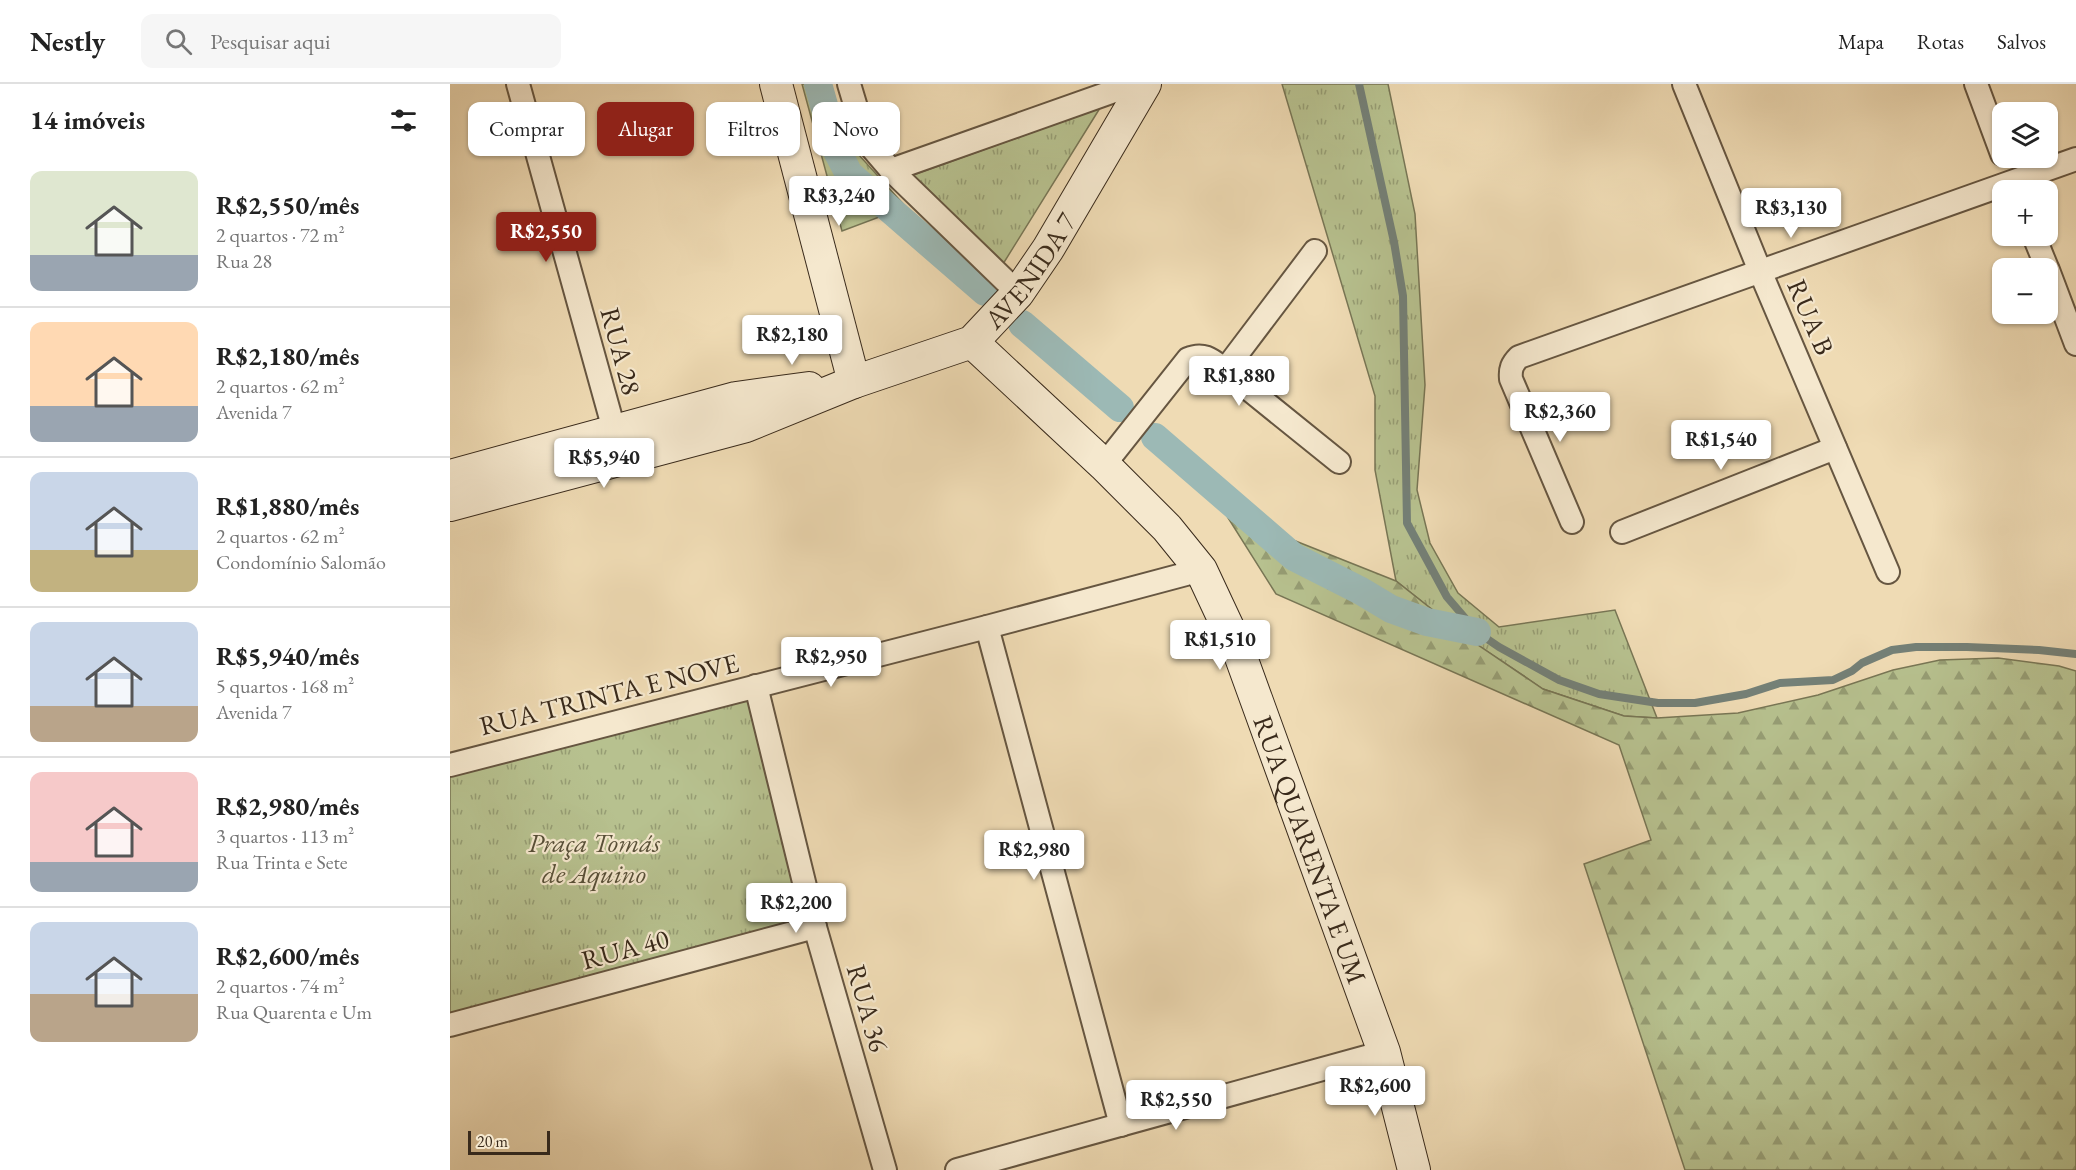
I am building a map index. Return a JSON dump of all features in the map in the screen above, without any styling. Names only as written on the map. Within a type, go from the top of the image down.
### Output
[{"type":"street","name":"RUA 28","points":[[518,84],[618,445]]},
{"type":"street","points":[[776,84],[854,382]]},
{"type":"street","points":[[849,84],[861,124],[873,149],[891,170],[1018,293]]},
{"type":"street","points":[[891,170],[1134,84]]},
{"type":"street","name":"AVENIDA 7","points":[[450,505],[618,445],[736,398],[854,382],[972,342],[1018,293],[1048,249],[1145,84]]},
{"type":"street","name":"RUA B","points":[[1684,84],[1760,271],[1888,572]]},
{"type":"street","points":[[1976,84],[1992,127]]},
{"type":"street","points":[[2029,180],[2076,159]]},
{"type":"street","points":[[1572,522],[1511,379],[1510,370],[1519,357],[1760,271],[1992,194]]},
{"type":"street","points":[[1225,370],[1315,251]]},
{"type":"street","points":[[2058,297],[2076,344]]},
{"type":"street","name":"RUA QUARENTA E UM","points":[[972,342],[1104,465],[1167,528],[1201,570],[1238,649],[1384,1052],[1414,1170]]},
{"type":"street","points":[[1104,465],[1188,359],[1195,356],[1206,356],[1339,462]]},
{"type":"street","name":"AVENIDA 7","points":[[450,476],[618,445]]},
{"type":"street","points":[[1622,532],[1835,448]]},
{"type":"street","name":"RUA TRINTA E NOVE","points":[[450,765],[1201,570]]},
{"type":"street","points":[[987,627],[1121,1125]]},
{"type":"street","name":"RUA 36","points":[[756,686],[815,927],[885,1170]]},
{"type":"street","name":"RUA 40","points":[[450,1025],[815,927]]},
{"type":"street","points":[[957,1170],[1384,1052]]},
{"type":"green space","points":[[802,84],[831,84],[836,102],[812,102],[812,121]]},
{"type":"green space","points":[[1282,84],[1388,84],[1415,214],[1425,385],[1417,490],[1430,543],[1458,593],[1499,627],[1615,610],[1657,718],[1624,716],[1543,689],[1472,641],[1396,581],[1375,470],[1375,396]]},
{"type":"green space","points":[[1100,108],[1003,264],[913,175]]},
{"type":"green space","points":[[822,156],[860,156],[906,207],[842,231]]},
{"type":"green space","points":[[1225,513],[1396,581],[1472,641],[1543,689],[1624,716],[1657,718],[1738,713],[1818,695],[1893,670],[1940,660],[1998,658],[2059,666],[2076,671],[2076,1170],[1685,1170],[1584,864],[1651,840],[1619,745],[1276,594]]},
{"type":"green space","name":"Praça Tomás de Aquino","points":[[756,686],[815,927],[450,1025],[450,765]]},
{"type":"waterway","points":[[818,84],[837,151],[849,174],[985,292]]},
{"type":"waterway","points":[[1359,84],[1394,242],[1403,296],[1407,523],[1447,597],[1477,632],[1499,647],[1559,680],[1599,694],[1658,703],[1695,703],[1746,694],[1780,683],[1833,680],[1852,671],[1862,663],[1892,650],[1916,647],[2039,650],[2076,654]]},
{"type":"waterway","points":[[1022,324],[1120,408]]},
{"type":"waterway","points":[[1155,437],[1294,557],[1391,609],[1427,622],[1477,632]]}]
